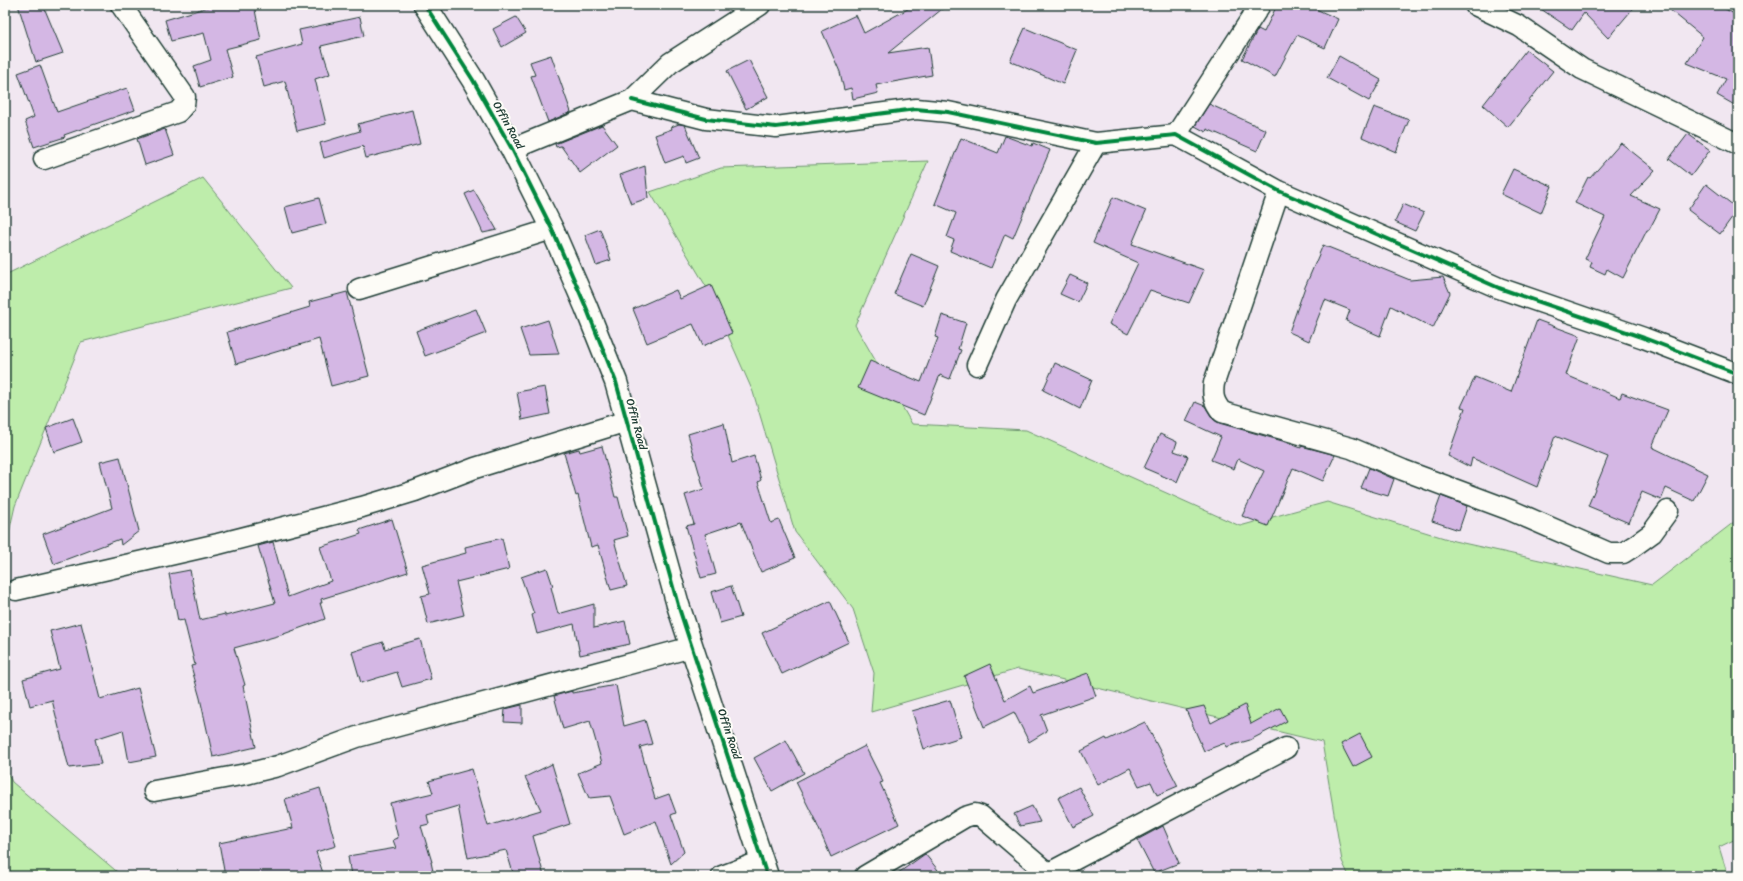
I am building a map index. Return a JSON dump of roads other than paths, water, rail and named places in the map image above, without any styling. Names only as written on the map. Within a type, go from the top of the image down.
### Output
[{"type":"street","points":[[44,159],[178,112],[184,105],[185,97],[121,5]]},
{"type":"street","name":"Offin Road","points":[[425,5],[473,80],[512,149],[552,229],[586,307],[616,382],[658,536],[692,647],[764,868]]},
{"type":"street","points":[[512,149],[632,100],[670,63],[760,5]]},
{"type":"street","points":[[1176,136],[1260,5]]},
{"type":"street","points":[[1475,5],[1519,26],[1582,69],[1738,144]]},
{"type":"street","points":[[632,100],[706,118],[743,124],[776,126],[924,110],[948,112],[1096,143],[1176,136],[1279,191],[1499,288],[1644,338],[1738,374]]},
{"type":"street","points":[[977,365],[1006,300],[1096,143]]},
{"type":"street","points":[[1279,191],[1214,383],[1212,396],[1222,412],[1351,448],[1403,470],[1510,510],[1609,553],[1623,552],[1634,546],[1652,533],[1668,511]]},
{"type":"street","points":[[359,289],[552,229]]},
{"type":"street","points":[[16,590],[218,544],[362,508],[415,491],[475,468],[627,421]]},
{"type":"street","points":[[154,791],[246,774],[278,766],[358,737],[692,647]]},
{"type":"street","points":[[865,876],[965,817],[975,814],[981,816],[1050,874],[1286,748]]},
{"type":"street","points":[[722,876],[764,868]]}]
